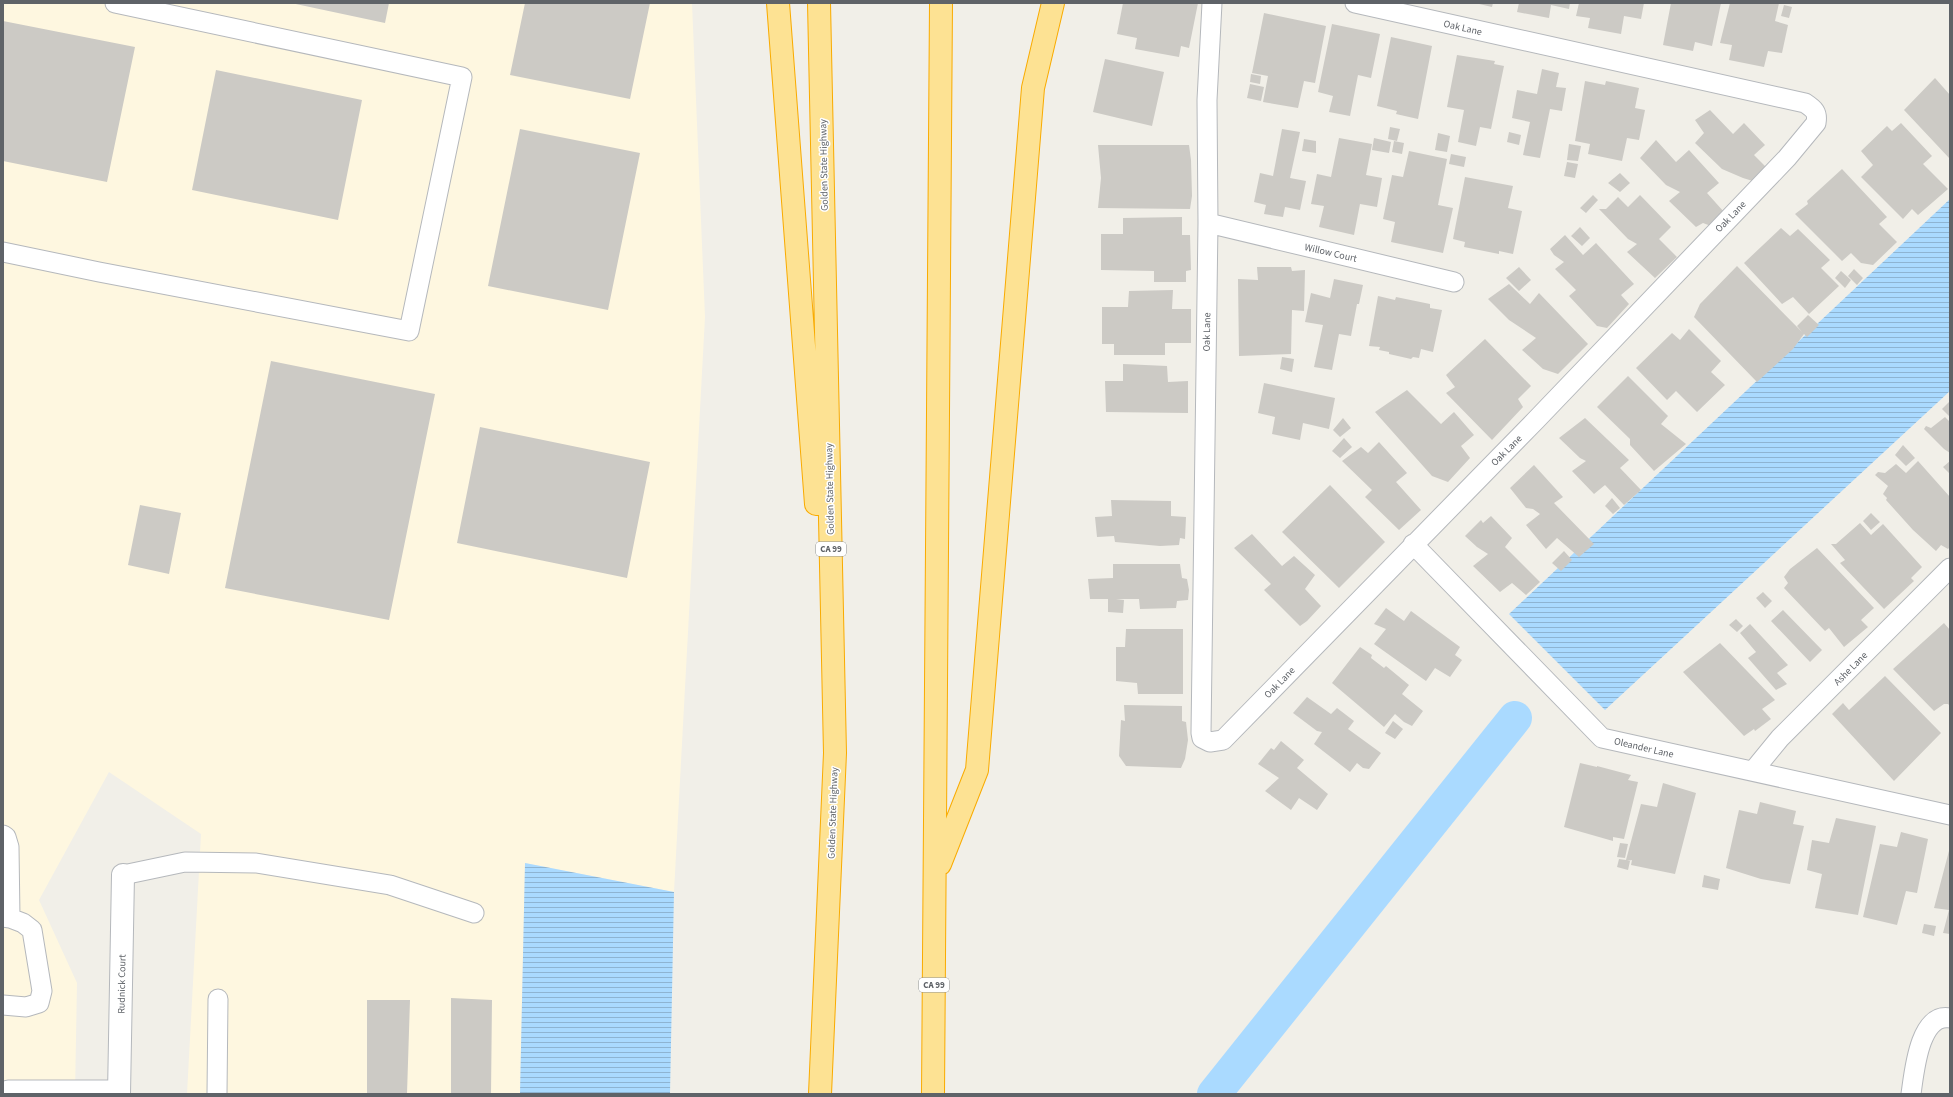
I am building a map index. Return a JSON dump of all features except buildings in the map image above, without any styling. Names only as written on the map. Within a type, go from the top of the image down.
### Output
[{"type":"highway","points":[[778,3],[835,754]]},
{"type":"highway","name":"Golden State Highway","points":[[819,3],[835,754],[820,1094]]},
{"type":"highway","name":"CA 99","points":[[933,1094],[941,3]]},
{"type":"highway","points":[[935,876],[977,770],[1033,88],[1053,3]]},
{"type":"street","name":"Rudnick Court","points":[[120,1092],[123,875]]},
{"type":"lane","points":[[3,252],[99,272],[409,331],[462,77],[115,3]]},
{"type":"lane","name":"Oak Lane","points":[[1212,3],[1207,100],[1208,223],[1201,733],[1202,738],[1210,742],[1223,740],[1413,544],[1536,420],[1787,158],[1816,123],[1816,111],[1804,103],[1355,3]]},
{"type":"lane","name":"Willow Court","points":[[1208,223],[1454,282]]},
{"type":"lane","name":"Oleander Lane","points":[[1413,544],[1602,738],[1950,815]]},
{"type":"lane","name":"Ashe Lane","points":[[1753,771],[1780,738],[1950,568]]},
{"type":"lane","points":[[3,835],[6,837],[9,847],[7,918],[23,923],[32,930],[42,991],[39,1003],[26,1007],[3,1006]]},
{"type":"lane","points":[[123,875],[185,862],[256,863],[390,885],[474,913]]},
{"type":"lane","points":[[217,1094],[218,999]]},
{"type":"lane","points":[[1911,1094],[1920,1044],[1932,1023],[1944,1017],[1950,1018]]},
{"type":"lane","points":[[6,1091],[120,1092]]},
{"type":"shaded area","points":[[3,3],[692,3],[705,317],[674,892],[525,863],[520,1094],[187,1094],[201,834],[109,772],[39,900],[77,983],[75,1094],[3,1094]]},
{"type":"water","points":[[1950,199],[1950,391],[1605,710],[1509,614]]},
{"type":"water","points":[[525,863],[674,892],[670,1094],[520,1094]]},
{"type":"waterway","points":[[1214,1094],[1515,718]]}]
